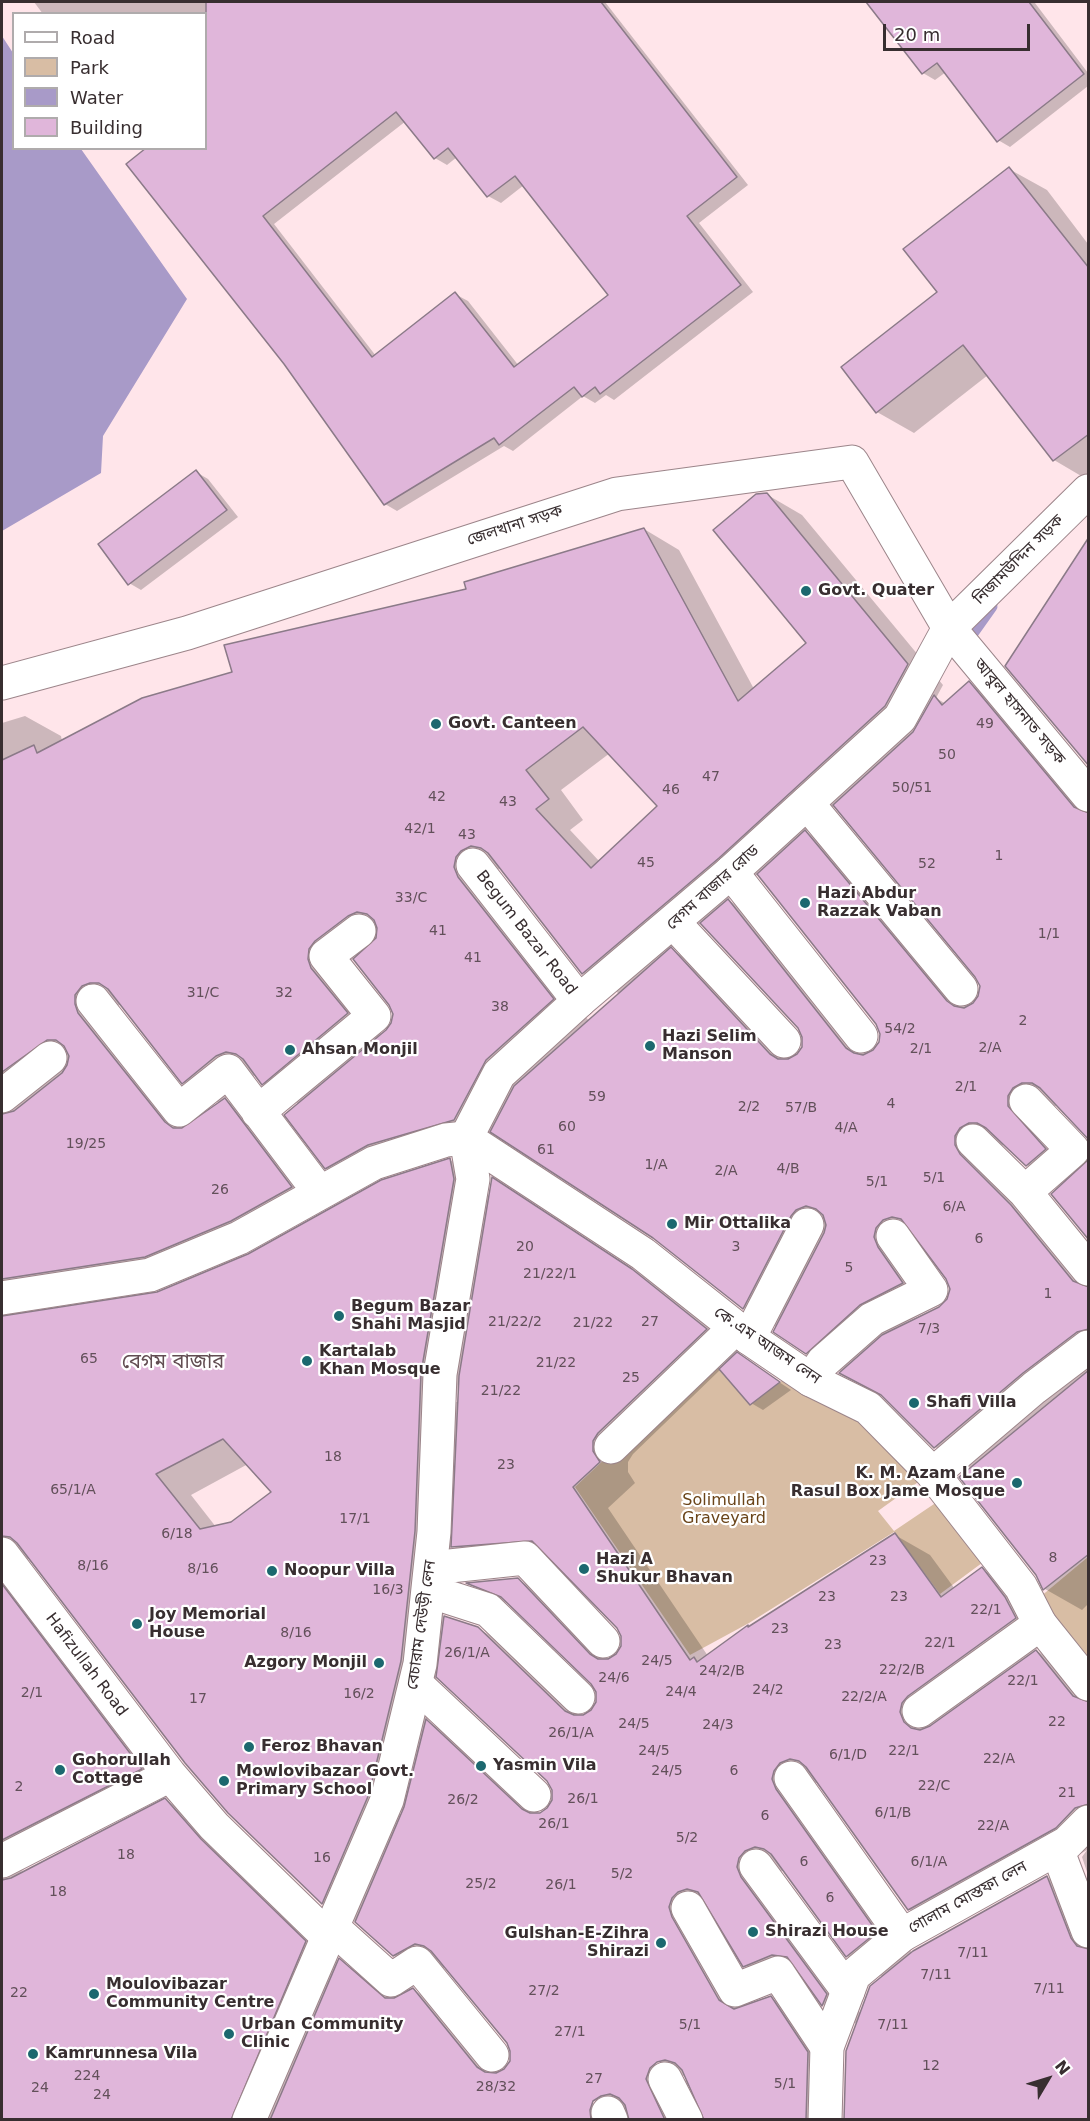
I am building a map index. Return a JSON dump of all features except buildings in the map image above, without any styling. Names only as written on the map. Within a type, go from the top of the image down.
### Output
[{"type":"street","name":"জেলখানা সড়ক","points":[[2,683],[187,633],[617,494],[852,462],[950,628]]},
{"type":"street","name":"নিজামউদ্দিন সড়ক","points":[[950,628],[1089,491]]},
{"type":"street","name":"আবুল হাসনাত সড়ক","points":[[950,628],[1089,795]]},
{"type":"street","name":"বেগম বাজার রোড","points":[[466,1138],[499,1074],[579,1001],[674,923],[900,718],[950,628]]},
{"type":"street","points":[[807,803],[961,989]]},
{"type":"street","name":"Begum Bazar Road","points":[[473,865],[579,1001]]},
{"type":"street","points":[[731,872],[861,1036]]},
{"type":"street","points":[[674,923],[784,1041]]},
{"type":"street","points":[[258,1112],[374,1016],[326,956],[358,931]]},
{"type":"street","points":[[93,1001],[179,1110],[228,1071],[320,1193]]},
{"type":"street","points":[[2,1096],[50,1058]]},
{"type":"street","points":[[1025,1192],[1073,1150],[1026,1101]]},
{"type":"street","points":[[2,1298],[150,1275],[239,1238],[374,1163],[446,1140],[466,1138]]},
{"type":"street","name":"কে.এম আজম লেন","points":[[466,1138],[642,1254],[742,1333],[811,1380],[868,1408],[933,1474],[1020,1587],[1040,1624],[1089,1684]]},
{"type":"street","name":"বেচারাম দেউড়ী লেন","points":[[249,2120],[387,1800],[416,1684],[430,1580],[440,1374],[472,1179],[466,1138]]},
{"type":"street","points":[[973,1141],[1025,1192],[1089,1269]]},
{"type":"street","points":[[611,1447],[742,1333],[807,1225]]},
{"type":"street","points":[[811,1380],[824,1362],[872,1319],[931,1290],[893,1236]]},
{"type":"street","points":[[933,1474],[1034,1388],[1089,1347]]},
{"type":"street","name":"Hafizullah Road","points":[[2,1554],[170,1776],[214,1826],[333,1921],[391,1980],[417,1963],[492,2055]]},
{"type":"street","points":[[430,1580],[525,1558],[603,1641]]},
{"type":"street","points":[[430,1580],[488,1610],[578,1697]]},
{"type":"street","points":[[919,1711],[1040,1624]]},
{"type":"street","points":[[416,1684],[534,1795]]},
{"type":"street","points":[[2,1862],[170,1776]]},
{"type":"street","points":[[791,1778],[902,1935]]},
{"type":"street","name":"গোলাম মোস্তফা লেন","points":[[825,2120],[827,2047],[854,1976],[902,1935],[1057,1849],[1089,1822]]},
{"type":"street","points":[[1057,1849],[1089,1931]]},
{"type":"street","points":[[756,1866],[848,1990]]},
{"type":"street","points":[[688,1908],[735,1990],[778,1973],[827,2047]]},
{"type":"street","points":[[665,2079],[686,2120]]},
{"type":"green space","name":"Solimullah Graveyard","points":[[711,1359],[750,1404],[790,1375],[863,1420],[921,1480],[878,1511],[894,1531],[937,1502],[986,1560],[940,1594],[894,1532],[749,1623],[690,1655],[575,1487]]},
{"type":"green space","points":[[1088,1557],[1088,1672],[1040,1597]]},
{"type":"water","points":[[2,36],[12,51],[12,150],[82,150],[187,299],[103,436],[101,473],[2,531]]},
{"type":"waterway","points":[[966,647],[963,644],[990,606]]},
{"type":"place","name":"Govt. Quater","points":[[806,591]]},
{"type":"place","name":"Govt. Canteen","points":[[436,724]]},
{"type":"place","name":"Hazi Abdur Razzak Vaban","points":[[805,903]]},
{"type":"place","name":"Hazi Selim Manson","points":[[650,1046]]},
{"type":"place","name":"Ahsan Monjil","points":[[290,1050]]},
{"type":"place","name":"Mir Ottalika","points":[[672,1224]]},
{"type":"place","name":"Begum Bazar Shahi Masjid","points":[[339,1316]]},
{"type":"place","name":"Kartalab Khan Mosque","points":[[307,1361]]},
{"type":"place","name":"Shafi Villa","points":[[914,1403]]},
{"type":"place","name":"K. M. Azam Lane Rasul Box Jame Mosque","points":[[1017,1483]]},
{"type":"place","name":"Hazi A Shukur Bhavan","points":[[584,1569]]},
{"type":"place","name":"Noopur Villa","points":[[272,1571]]},
{"type":"place","name":"Joy Memorial House","points":[[137,1624]]},
{"type":"place","name":"Azgory Monjil","points":[[379,1663]]},
{"type":"place","name":"Feroz Bhavan","points":[[249,1747]]},
{"type":"place","name":"Yasmin Vila","points":[[481,1766]]},
{"type":"place","name":"Gohorullah Cottage","points":[[60,1770]]},
{"type":"place","name":"Mowlovibazar Govt. Primary School","points":[[224,1781]]},
{"type":"place","name":"Shirazi House","points":[[753,1932]]},
{"type":"place","name":"Gulshan-E-Zihra Shirazi","points":[[661,1943]]},
{"type":"place","name":"Moulovibazar Community Centre","points":[[94,1994]]},
{"type":"place","name":"Urban Community Clinic","points":[[229,2034]]},
{"type":"place","name":"Kamrunnesa Vila","points":[[33,2054]]},
{"type":"district","name":"বেগম বাজার","points":[[173,1363]]}]
